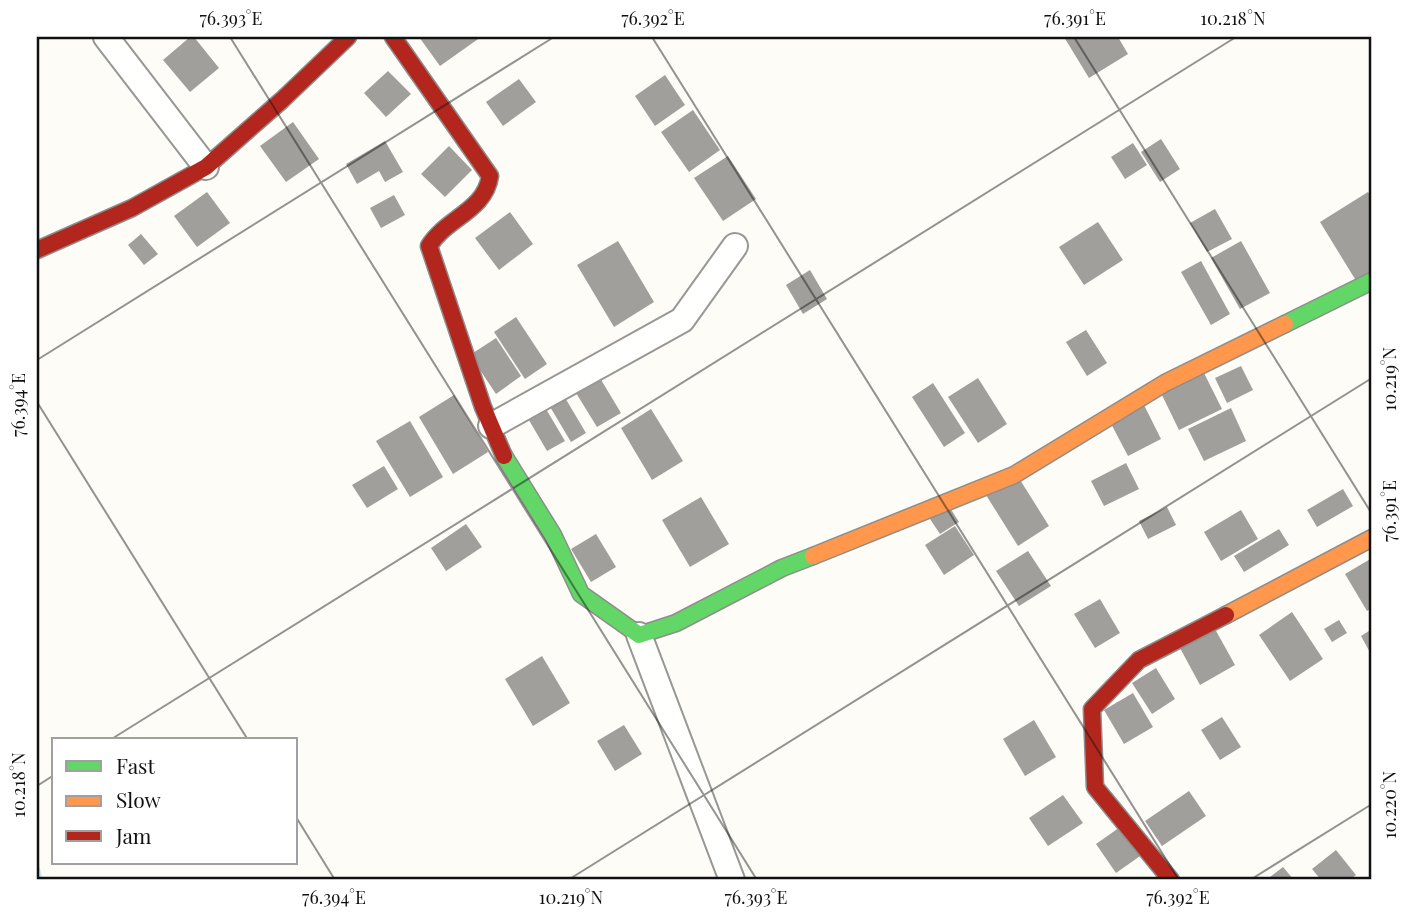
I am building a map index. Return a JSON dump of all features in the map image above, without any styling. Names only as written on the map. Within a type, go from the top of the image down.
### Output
[{"type":"street","points":[[106,37],[206,167]]},
{"type":"street","points":[[37,250],[131,208],[206,167],[348,37]]},
{"type":"street","points":[[393,37],[490,176],[485,197],[440,229],[429,246],[491,426],[506,461],[553,535],[581,594],[639,635],[732,880]]},
{"type":"street","points":[[491,426],[682,320],[735,246]]},
{"type":"street","points":[[639,635],[676,623],[782,568],[1014,475],[1165,383],[1372,281]]},
{"type":"street","points":[[1171,880],[1095,787],[1092,709],[1139,660],[1372,538]]},
{"type":"building","points":[[190,37],[194,37],[219,68],[190,92],[163,60]]},
{"type":"building","points":[[419,37],[481,37],[440,66]]},
{"type":"building","points":[[1064,37],[1118,37],[1128,54],[1089,78]]},
{"type":"building","points":[[388,71],[411,94],[386,117],[364,93]]},
{"type":"building","points":[[665,75],[685,105],[655,126],[635,96]]},
{"type":"building","points":[[519,79],[536,102],[503,126],[486,102]]},
{"type":"building","points":[[693,110],[720,150],[689,172],[661,132]]},
{"type":"building","points":[[293,122],[319,159],[286,182],[260,146]]},
{"type":"building","points":[[1161,139],[1180,169],[1160,182],[1141,152]]},
{"type":"building","points":[[385,141],[403,172],[385,182],[379,171],[357,184],[346,164]]},
{"type":"building","points":[[1133,143],[1147,165],[1125,179],[1111,157]]},
{"type":"building","points":[[449,146],[472,170],[445,197],[421,174]]},
{"type":"building","points":[[728,156],[756,199],[723,221],[694,178]]},
{"type":"building","points":[[207,192],[230,223],[197,247],[174,216]]},
{"type":"building","points":[[1368,192],[1372,198],[1372,275],[1358,284],[1320,222]]},
{"type":"building","points":[[394,195],[405,215],[381,228],[370,208]]},
{"type":"building","points":[[1215,209],[1232,239],[1207,252],[1190,223]]},
{"type":"building","points":[[510,212],[533,244],[499,270],[475,238]]},
{"type":"building","points":[[1098,222],[1123,260],[1084,285],[1059,247]]},
{"type":"building","points":[[141,234],[158,254],[144,265],[128,245]]},
{"type":"building","points":[[618,241],[654,302],[614,327],[577,265]]},
{"type":"building","points":[[1241,241],[1270,293],[1240,309],[1211,258]]},
{"type":"building","points":[[1201,261],[1230,314],[1211,325],[1181,272]]},
{"type":"building","points":[[810,270],[827,299],[803,314],[786,285]]},
{"type":"building","points":[[516,317],[547,364],[525,379],[494,332]]},
{"type":"building","points":[[1086,330],[1107,363],[1087,376],[1066,342]]},
{"type":"building","points":[[496,338],[521,376],[496,394],[470,355]]},
{"type":"building","points":[[1241,366],[1253,390],[1227,403],[1215,378]]},
{"type":"building","points":[[1203,371],[1222,409],[1179,430],[1160,391]]},
{"type":"building","points":[[600,378],[621,413],[597,427],[576,393]]},
{"type":"building","points":[[978,378],[1007,424],[978,443],[948,397]]},
{"type":"building","points":[[933,383],[965,433],[944,447],[912,397]]},
{"type":"building","points":[[561,391],[586,433],[571,442],[546,400]]},
{"type":"building","points":[[454,395],[488,452],[453,474],[419,417]]},
{"type":"building","points":[[1142,401],[1161,439],[1128,456],[1108,418]]},
{"type":"building","points":[[543,404],[565,441],[547,451],[526,415]]},
{"type":"building","points":[[1231,408],[1246,441],[1204,461],[1188,429]]},
{"type":"building","points":[[651,409],[683,461],[652,480],[621,428]]},
{"type":"building","points":[[410,421],[443,477],[410,497],[376,441]]},
{"type":"building","points":[[1126,463],[1139,489],[1104,506],[1091,481]]},
{"type":"building","points":[[384,466],[398,489],[367,508],[352,485]]},
{"type":"building","points":[[1017,475],[1049,526],[1018,546],[986,495]]},
{"type":"building","points":[[1343,489],[1353,506],[1317,527],[1307,510]]},
{"type":"building","points":[[701,497],[729,544],[690,567],[662,520]]},
{"type":"building","points":[[947,503],[959,522],[940,534],[928,516]]},
{"type":"building","points":[[1167,507],[1176,525],[1148,539],[1139,521]]},
{"type":"building","points":[[1241,510],[1258,539],[1221,561],[1204,532]]},
{"type":"building","points":[[466,524],[482,547],[446,571],[431,548]]},
{"type":"building","points":[[955,526],[974,555],[944,575],[925,545]]},
{"type":"building","points":[[1279,529],[1289,545],[1244,572],[1234,556]]},
{"type":"building","points":[[596,534],[616,567],[591,582],[571,549]]},
{"type":"building","points":[[1028,551],[1051,586],[1019,606],[996,571]]},
{"type":"building","points":[[1372,558],[1372,608],[1367,611],[1345,574]]},
{"type":"building","points":[[1100,599],[1120,633],[1095,648],[1074,614]]},
{"type":"building","points":[[1292,612],[1323,659],[1290,681],[1259,635]]},
{"type":"building","points":[[1339,620],[1347,633],[1332,642],[1324,629]]},
{"type":"building","points":[[1215,629],[1235,665],[1200,685],[1180,648]]},
{"type":"building","points":[[1372,629],[1372,656],[1361,636]]},
{"type":"building","points":[[542,656],[570,703],[533,726],[505,679]]},
{"type":"building","points":[[1156,668],[1175,699],[1152,714],[1132,683]]},
{"type":"building","points":[[1133,693],[1153,727],[1124,744],[1104,710]]},
{"type":"building","points":[[1222,717],[1241,747],[1220,760],[1201,730]]},
{"type":"building","points":[[1034,720],[1056,757],[1025,776],[1003,739]]},
{"type":"building","points":[[624,725],[642,754],[615,771],[597,741]]},
{"type":"building","points":[[1189,791],[1206,816],[1162,846],[1145,821]]},
{"type":"building","points":[[1063,795],[1083,823],[1048,846],[1029,818]]},
{"type":"building","points":[[1123,825],[1143,854],[1116,873],[1096,844]]},
{"type":"building","points":[[1336,850],[1356,875],[1349,880],[1321,880],[1312,869]]},
{"type":"building","points":[[1283,867],[1294,880],[1266,880]]},
{"type":"waterway","points":[[37,869],[40,880]]},
{"type":"traffic: fast","points":[[1285,324],[1372,281]]},
{"type":"traffic: fast","points":[[504,456],[553,535],[581,594],[639,635],[676,623],[782,568],[813,556]]},
{"type":"traffic: slow","points":[[813,556],[1014,475],[1165,383],[1285,324]]},
{"type":"traffic: slow","points":[[1226,615],[1372,538]]},
{"type":"traffic: jam","points":[[37,250],[132,208],[206,167],[348,37]]},
{"type":"traffic: jam","points":[[393,37],[490,176],[481,198],[436,236],[429,246],[483,407],[504,456]]},
{"type":"traffic: jam","points":[[1171,880],[1095,787],[1092,709],[1139,660],[1226,615]]}]
